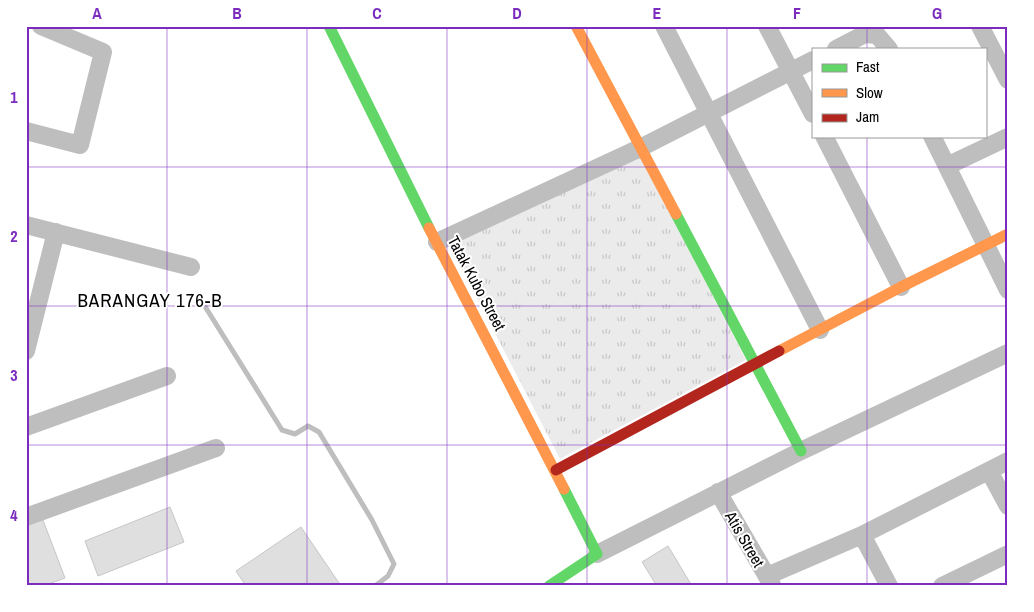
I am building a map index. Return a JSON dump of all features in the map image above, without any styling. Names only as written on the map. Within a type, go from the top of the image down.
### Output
[{"type":"street","points":[[26,131],[80,145],[103,52],[63,31],[41,26]]},
{"type":"street","name":"Tatak Kubo Street","points":[[329,26],[437,242],[598,554]]},
{"type":"street","points":[[576,26],[801,451]]},
{"type":"street","points":[[664,26],[820,330]]},
{"type":"street","points":[[767,26],[812,112]]},
{"type":"street","points":[[980,26],[1008,80]]},
{"type":"street","points":[[838,48],[871,31],[888,48]]},
{"type":"street","points":[[437,242],[640,148],[812,60]]},
{"type":"street","points":[[947,166],[1008,137]]},
{"type":"street","points":[[825,138],[901,287]]},
{"type":"street","points":[[933,138],[984,245],[1008,290]]},
{"type":"street","points":[[26,225],[191,267]]},
{"type":"street","points":[[26,351],[56,232]]},
{"type":"street","points":[[556,470],[901,287],[1008,234]]},
{"type":"street","points":[[548,586],[598,554],[718,492],[1008,352]]},
{"type":"street","points":[[26,428],[168,376]]},
{"type":"street","points":[[26,517],[216,448]]},
{"type":"street","points":[[770,581],[1008,461]]},
{"type":"street","points":[[989,471],[1008,506]]},
{"type":"street","name":"Atis Street","points":[[718,492],[770,581]]},
{"type":"street","points":[[862,535],[889,586]]},
{"type":"street","points":[[942,586],[1008,554]]},
{"type":"green space","points":[[639,154],[746,360],[560,459],[448,242]]},
{"type":"building","points":[[170,507],[184,542],[98,576],[85,541]]},
{"type":"building","points":[[41,515],[65,578],[43,586],[26,586],[26,521]]},
{"type":"building","points":[[301,527],[341,586],[246,586],[236,571]]},
{"type":"building","points":[[668,546],[692,586],[657,586],[642,562]]},
{"type":"waterway","points":[[201,300],[282,430],[295,434],[308,426],[319,432],[372,520],[394,564],[388,576],[375,586]]},
{"type":"traffic: fast","points":[[329,26],[429,228]]},
{"type":"traffic: fast","points":[[676,214],[801,451]]},
{"type":"traffic: fast","points":[[549,586],[597,554],[564,489]]},
{"type":"traffic: slow","points":[[576,26],[676,214]]},
{"type":"traffic: slow","points":[[429,228],[564,489]]},
{"type":"traffic: slow","points":[[779,351],[1008,234]]},
{"type":"traffic: jam","points":[[556,470],[779,351]]},
{"type":"district","name":"BARANGAY 176-B","points":[[150,300]]}]
